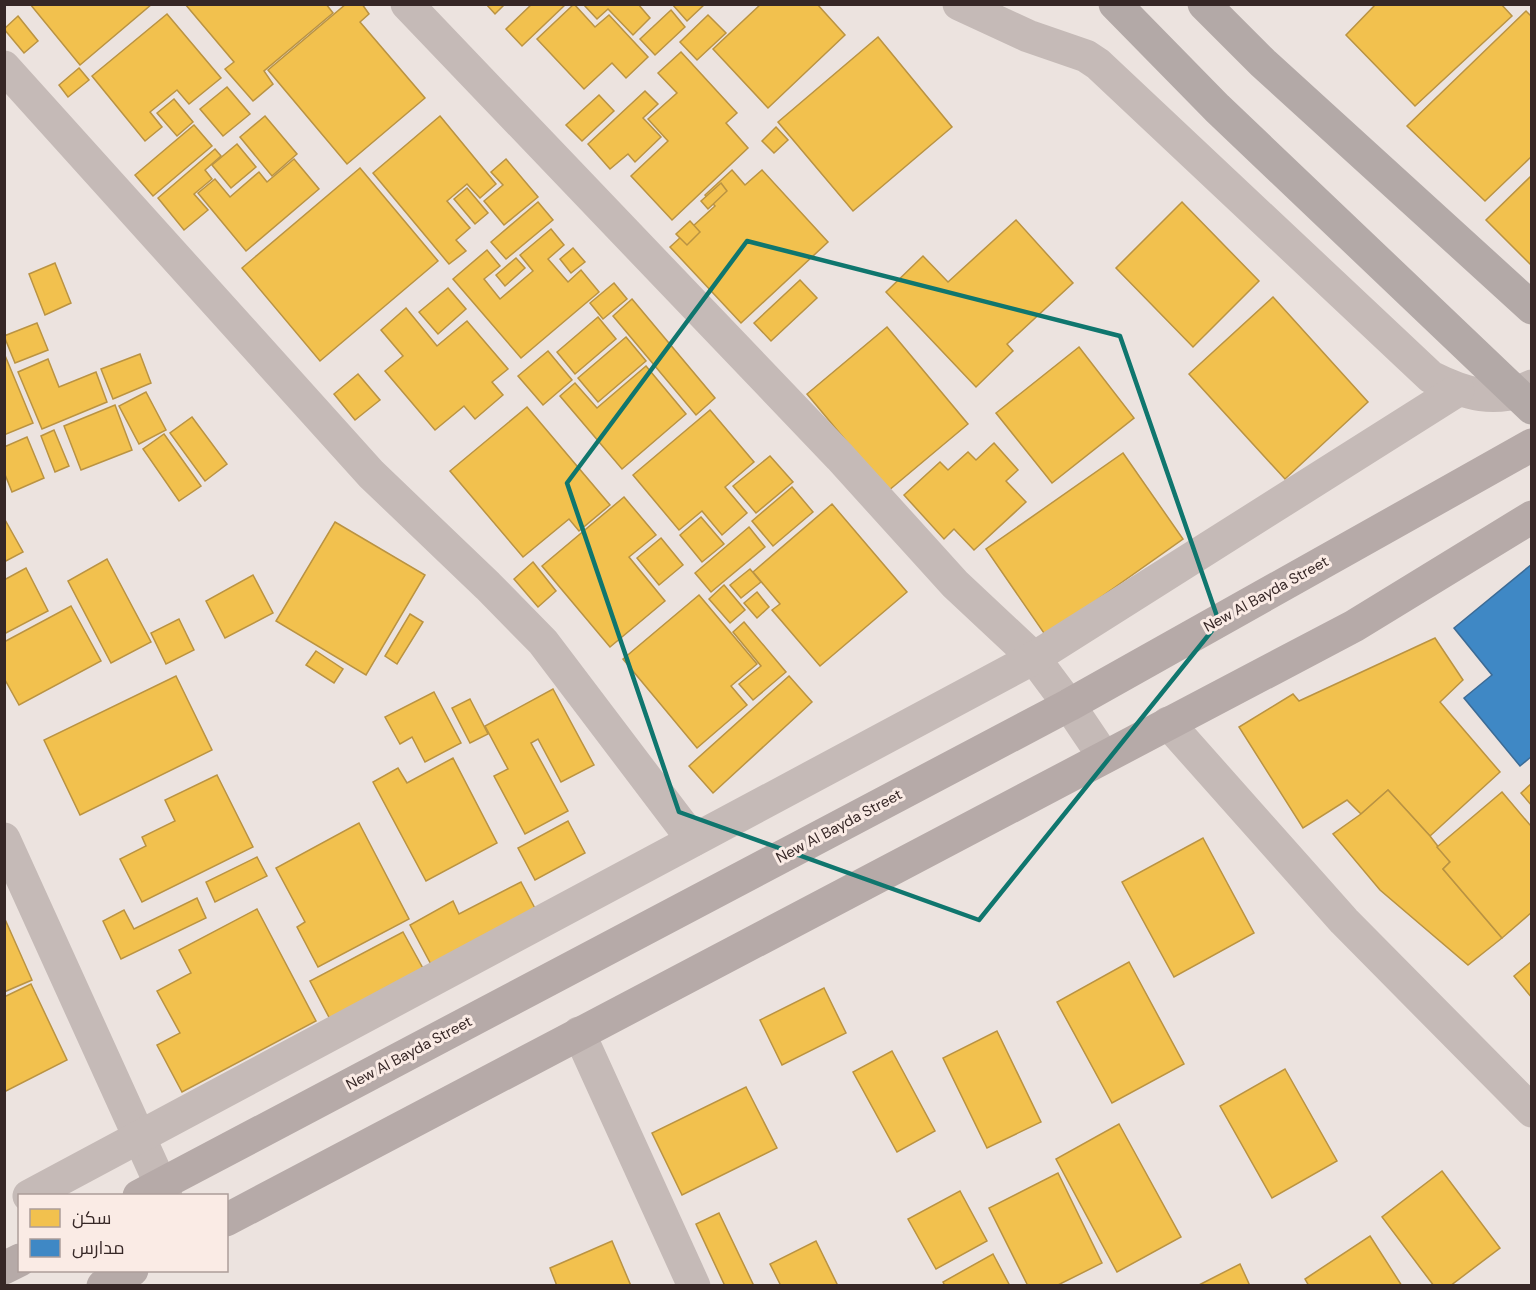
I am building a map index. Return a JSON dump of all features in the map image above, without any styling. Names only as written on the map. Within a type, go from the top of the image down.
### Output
[{"type":"main road","points":[[1115,4],[1217,108],[1526,396]]},
{"type":"main road","points":[[1204,4],[1272,70],[1532,308]]},
{"type":"street","points":[[407,4],[840,457],[956,584],[1034,658],[1070,705],[1104,757]]},
{"type":"street","points":[[959,4],[1028,36],[1086,56],[1098,64],[1431,377],[1458,390],[1486,396],[1526,396]]},
{"type":"street","points":[[4,67],[371,474],[543,642],[693,840]]},
{"type":"street","points":[[33,1194],[1034,658],[1458,390]]},
{"type":"street","name":"New Al Bayda Street","points":[[155,1192],[1070,705],[1532,445]]},
{"type":"street","points":[[228,1219],[1354,626],[1532,517]]},
{"type":"street","points":[[1168,723],[1344,921],[1532,1111]]},
{"type":"street","points":[[4,839],[139,1137],[155,1192]]},
{"type":"street","points":[[579,1033],[694,1286]]},
{"type":"street","points":[[4,1209],[18,1202]]},
{"type":"street","points":[[4,1268],[18,1261]]},
{"type":"street","points":[[103,1286],[128,1272]]},
{"type":"highlighted area","points":[[747,241],[1120,336],[1219,622],[979,920],[679,812],[567,483]]},
{"type":"building: سكن","points":[[30,4],[152,4],[80,65]]},
{"type":"building: سكن","points":[[185,4],[326,4],[333,13],[264,71],[273,84],[253,101],[225,69],[234,62]]},
{"type":"building: سكن","points":[[346,4],[362,4],[369,14],[360,22],[425,98],[347,164],[268,70]]},
{"type":"building: سكن","points":[[486,4],[505,4],[495,14]]},
{"type":"building: سكن","points":[[532,4],[566,4],[522,46],[506,29]]},
{"type":"building: سكن","points":[[574,4],[595,27],[609,15],[648,57],[626,78],[612,63],[584,89],[537,39]]},
{"type":"building: سكن","points":[[583,4],[638,4],[650,18],[633,35],[608,9],[597,19]]},
{"type":"building: سكن","points":[[672,4],[705,4],[687,21]]},
{"type":"building: سكن","points":[[761,4],[817,4],[845,35],[768,108],[713,49]]},
{"type":"building: سكن","points":[[1376,4],[1501,4],[1512,16],[1415,106],[1346,35]]},
{"type":"building: سكن","points":[[671,10],[685,27],[655,55],[640,39]]},
{"type":"building: سكن","points":[[1526,11],[1532,17],[1532,156],[1485,201],[1407,126]]},
{"type":"building: سكن","points":[[167,14],[221,78],[189,104],[177,90],[150,112],[162,127],[145,141],[92,76]]},
{"type":"building: سكن","points":[[708,15],[726,33],[697,60],[680,42]]},
{"type":"building: سكن","points":[[18,16],[38,41],[24,53],[4,29]]},
{"type":"building: سكن","points":[[878,37],[952,127],[853,211],[778,122]]},
{"type":"building: سكن","points":[[681,52],[737,113],[726,123],[748,148],[672,220],[631,176],[668,141],[648,119],[677,93],[658,73]]},
{"type":"building: سكن","points":[[79,68],[89,80],[68,97],[59,85]]},
{"type":"building: سكن","points":[[227,87],[250,114],[223,136],[200,109]]},
{"type":"building: سكن","points":[[645,91],[658,104],[643,118],[661,137],[635,162],[628,154],[610,169],[588,144]]},
{"type":"building: سكن","points":[[599,95],[614,111],[582,141],[566,125]]},
{"type":"building: سكن","points":[[174,99],[193,122],[177,136],[157,113]]},
{"type":"building: سكن","points":[[265,116],[297,154],[272,176],[240,137]]},
{"type":"building: سكن","points":[[440,116],[496,184],[480,198],[467,184],[447,201],[470,228],[456,240],[466,251],[449,264],[373,173]]},
{"type":"building: سكن","points":[[194,125],[212,146],[153,196],[135,175]]},
{"type":"building: سكن","points":[[776,127],[788,140],[774,153],[762,141]]},
{"type":"building: سكن","points":[[237,144],[256,167],[231,188],[212,165]]},
{"type":"building: سكن","points":[[215,149],[221,156],[205,170],[212,179],[194,194],[208,210],[184,230],[158,198]]},
{"type":"building: سكن","points":[[294,159],[319,189],[246,251],[198,193],[215,179],[230,197],[259,172],[267,182]]},
{"type":"building: سكن","points":[[506,159],[538,197],[504,225],[484,201],[503,185],[491,172]]},
{"type":"building: سكن","points":[[360,168],[438,261],[320,361],[242,268]]},
{"type":"building: سكن","points":[[732,170],[745,185],[762,170],[828,242],[741,323],[670,247],[715,206],[705,195]]},
{"type":"building: سكن","points":[[1532,175],[1532,266],[1486,220]]},
{"type":"building: سكن","points":[[721,183],[727,191],[708,209],[701,201]]},
{"type":"building: سكن","points":[[467,188],[488,213],[475,224],[454,199]]},
{"type":"building: سكن","points":[[538,202],[553,220],[506,259],[491,242]]},
{"type":"building: سكن","points":[[1182,202],[1259,281],[1193,347],[1116,268]]},
{"type":"building: سكن","points":[[1016,220],[1073,283],[1007,344],[1013,351],[976,387],[886,292],[923,256],[948,282]]},
{"type":"building: سكن","points":[[690,221],[700,232],[687,245],[676,234]]},
{"type":"building: سكن","points":[[551,229],[564,245],[548,259],[568,282],[581,270],[599,292],[521,358],[453,279],[487,250],[500,266],[484,279],[500,299],[533,271],[520,255]]},
{"type":"building: سكن","points":[[573,248],[585,262],[571,273],[560,259]]},
{"type":"building: سكن","points":[[516,258],[525,268],[505,286],[496,275]]},
{"type":"building: سكن","points":[[55,263],[71,303],[45,315],[29,274]]},
{"type":"building: سكن","points":[[800,280],[817,298],[771,341],[754,323]]},
{"type":"building: سكن","points":[[614,283],[627,299],[603,319],[590,303]]},
{"type":"building: سكن","points":[[448,288],[466,309],[438,334],[419,312]]},
{"type":"building: سكن","points":[[1273,297],[1368,402],[1285,479],[1189,374]]},
{"type":"building: سكن","points":[[632,299],[715,398],[696,415],[613,316]]},
{"type":"building: سكن","points":[[406,308],[437,346],[467,321],[508,369],[492,382],[503,395],[475,419],[464,406],[435,430],[385,371],[403,356],[381,330]]},
{"type":"building: سكن","points":[[598,317],[616,339],[575,374],[557,352]]},
{"type":"building: سكن","points":[[37,323],[48,350],[15,363],[4,336]]},
{"type":"building: سكن","points":[[887,327],[968,424],[888,491],[807,394]]},
{"type":"building: سكن","points":[[626,337],[646,361],[598,402],[578,378]]},
{"type":"building: سكن","points":[[1079,347],[1134,418],[1052,483],[996,413]]},
{"type":"building: سكن","points":[[548,351],[572,380],[543,405],[518,376]]},
{"type":"building: سكن","points":[[4,353],[33,423],[4,435]]},
{"type":"building: سكن","points":[[140,354],[151,383],[113,399],[101,369]]},
{"type":"building: سكن","points":[[48,359],[59,387],[96,372],[107,402],[42,429],[18,372]]},
{"type":"building: سكن","points":[[646,366],[686,414],[622,469],[560,396],[575,383],[597,408]]},
{"type":"building: سكن","points":[[358,374],[380,400],[355,420],[334,394]]},
{"type":"building: سكن","points":[[146,392],[166,430],[139,444],[119,406]]},
{"type":"building: سكن","points":[[115,405],[132,450],[81,470],[64,426]]},
{"type":"building: سكن","points":[[527,407],[610,505],[579,531],[569,519],[523,557],[450,471]]},
{"type":"building: سكن","points":[[710,410],[754,462],[725,487],[747,513],[722,535],[702,511],[679,530],[633,475]]},
{"type":"building: سكن","points":[[192,417],[227,464],[205,481],[170,433]]},
{"type":"building: سكن","points":[[54,430],[69,466],[55,472],[41,436]]},
{"type":"building: سكن","points":[[164,434],[201,486],[179,501],[143,449]]},
{"type":"building: سكن","points":[[27,437],[44,478],[12,492],[4,472],[4,447]]},
{"type":"building: سكن","points":[[994,443],[1018,470],[1006,481],[1026,502],[974,550],[954,529],[944,539],[904,495],[940,462],[948,470],[968,452],[976,460]]},
{"type":"building: سكن","points":[[1123,453],[1183,539],[1046,636],[986,549]]},
{"type":"building: سكن","points":[[770,456],[793,482],[756,513],[733,486]]},
{"type":"building: سكن","points":[[792,487],[813,512],[773,546],[752,521]]},
{"type":"building: سكن","points":[[624,497],[656,535],[629,557],[665,601],[610,647],[542,566]]},
{"type":"building: سكن","points":[[832,504],[907,592],[820,666],[772,610],[780,604],[753,572]]},
{"type":"building: سكن","points":[[701,517],[724,544],[702,562],[680,535]]},
{"type":"building: سكن","points":[[4,518],[23,552],[4,562]]},
{"type":"building: سكن","points":[[335,522],[425,575],[366,675],[276,621]]},
{"type":"building: سكن","points":[[749,527],[765,547],[711,592],[695,573]]},
{"type":"building: سكن","points":[[661,538],[683,565],[659,585],[637,558]]},
{"type":"building: سكن","points":[[107,559],[151,642],[111,663],[68,581]]},
{"type":"building: سكن","points":[[533,562],[556,591],[538,607],[514,579]]},
{"type":"building: سكن","points":[[26,568],[48,611],[4,634],[4,580]]},
{"type":"building: سكن","points":[[750,569],[761,582],[741,598],[730,585]]},
{"type":"building: سكن","points":[[253,575],[273,613],[225,638],[206,601]]},
{"type":"building: سكن","points":[[724,585],[745,610],[730,623],[709,599]]},
{"type":"building: سكن","points":[[757,592],[769,607],[757,618],[744,603]]},
{"type":"building: سكن","points":[[699,595],[757,664],[731,686],[747,705],[697,748],[623,659]]},
{"type":"building: سكن","points":[[71,606],[101,661],[19,705],[4,678],[4,642]]},
{"type":"building: سكن","points":[[410,614],[423,622],[397,664],[385,656]]},
{"type":"building: سكن","points":[[179,619],[194,650],[166,664],[151,633]]},
{"type":"building: سكن","points":[[744,622],[786,672],[753,700],[739,684],[761,666],[733,632]]},
{"type":"building: سكن","points":[[1435,638],[1463,680],[1440,702],[1500,772],[1430,836],[1388,790],[1361,814],[1347,800],[1303,828],[1239,727],[1293,694],[1299,701]]},
{"type":"building: سكن","points":[[316,651],[343,669],[334,683],[306,665]]},
{"type":"building: سكن","points":[[176,676],[212,750],[80,815],[44,740]]},
{"type":"building: سكن","points":[[789,676],[812,702],[713,793],[689,766]]},
{"type":"building: سكن","points":[[553,689],[594,765],[561,782],[538,739],[531,743],[568,811],[525,834],[494,776],[508,769],[485,726]]},
{"type":"building: سكن","points":[[434,692],[461,743],[425,762],[412,737],[400,744],[385,717]]},
{"type":"building: سكن","points":[[470,699],[488,734],[470,743],[452,708]]},
{"type":"building: سكن","points":[[453,758],[497,843],[426,881],[373,782],[398,768],[407,783]]},
{"type":"building: سكن","points":[[217,775],[253,847],[142,902],[120,859],[146,846],[142,837],[175,821],[165,800]]},
{"type":"building: سكن","points":[[1532,783],[1532,806],[1521,793]]},
{"type":"building: سكن","points":[[1388,790],[1430,836],[1450,862],[1443,869],[1502,938],[1468,965],[1380,890],[1333,834],[1361,814]]},
{"type":"building: سكن","points":[[1502,792],[1530,825],[1532,823],[1532,912],[1502,938],[1443,869],[1450,862],[1437,847]]},
{"type":"building: سكن","points":[[568,821],[585,853],[535,880],[518,848]]},
{"type":"building: سكن","points":[[359,823],[409,919],[318,967],[297,927],[305,922],[276,868]]},
{"type":"building: سكن","points":[[1203,838],[1254,933],[1174,977],[1122,882]]},
{"type":"building: سكن","points":[[257,857],[267,876],[215,902],[206,882]]},
{"type":"building: سكن","points":[[521,882],[538,914],[434,970],[410,925],[453,901],[459,914]]},
{"type":"building: سكن","points":[[197,898],[206,918],[121,959],[103,921],[124,910],[134,929]]},
{"type":"building: سكن","points":[[257,909],[316,1021],[182,1092],[157,1045],[180,1033],[157,991],[191,973],[179,950]]},
{"type":"building: سكن","points":[[4,917],[32,980],[4,992]]},
{"type":"building: سكن","points":[[403,932],[425,972],[331,1021],[310,981]]},
{"type":"building: سكن","points":[[1532,961],[1532,998],[1514,976]]},
{"type":"building: سكن","points":[[1129,962],[1184,1064],[1112,1103],[1057,1002]]},
{"type":"building: سكن","points":[[31,984],[67,1060],[4,1092],[4,997]]},
{"type":"building: سكن","points":[[824,988],[846,1033],[782,1065],[760,1020]]},
{"type":"building: سكن","points":[[997,1031],[1041,1122],[987,1148],[943,1058]]},
{"type":"building: سكن","points":[[892,1051],[935,1131],[897,1152],[853,1072]]},
{"type":"building: سكن","points":[[1285,1069],[1337,1161],[1272,1198],[1220,1106]]},
{"type":"building: سكن","points":[[746,1087],[777,1148],[682,1195],[652,1133]]},
{"type":"building: سكن","points":[[1119,1124],[1181,1237],[1117,1272],[1056,1159]]},
{"type":"building: سكن","points":[[1442,1171],[1500,1248],[1450,1286],[1434,1286],[1382,1217]]},
{"type":"building: سكن","points":[[1058,1173],[1102,1263],[1056,1286],[1028,1286],[989,1208]]},
{"type":"building: سكن","points":[[960,1191],[987,1241],[936,1269],[908,1219]]},
{"type":"building: سكن","points":[[719,1213],[754,1286],[725,1286],[696,1224]]},
{"type":"building: سكن","points":[[1370,1236],[1402,1286],[1309,1286],[1305,1279]]},
{"type":"building: سكن","points":[[612,1241],[631,1286],[557,1286],[550,1268]]},
{"type":"building: سكن","points":[[816,1241],[838,1286],[781,1286],[770,1264]]},
{"type":"building: سكن","points":[[993,1254],[1010,1286],[945,1286],[943,1282]]},
{"type":"building: سكن","points":[[1240,1264],[1250,1286],[1197,1286]]},
{"type":"building: مدارس","points":[[1532,564],[1532,756],[1520,766],[1464,698],[1492,675],[1454,628]]}]
